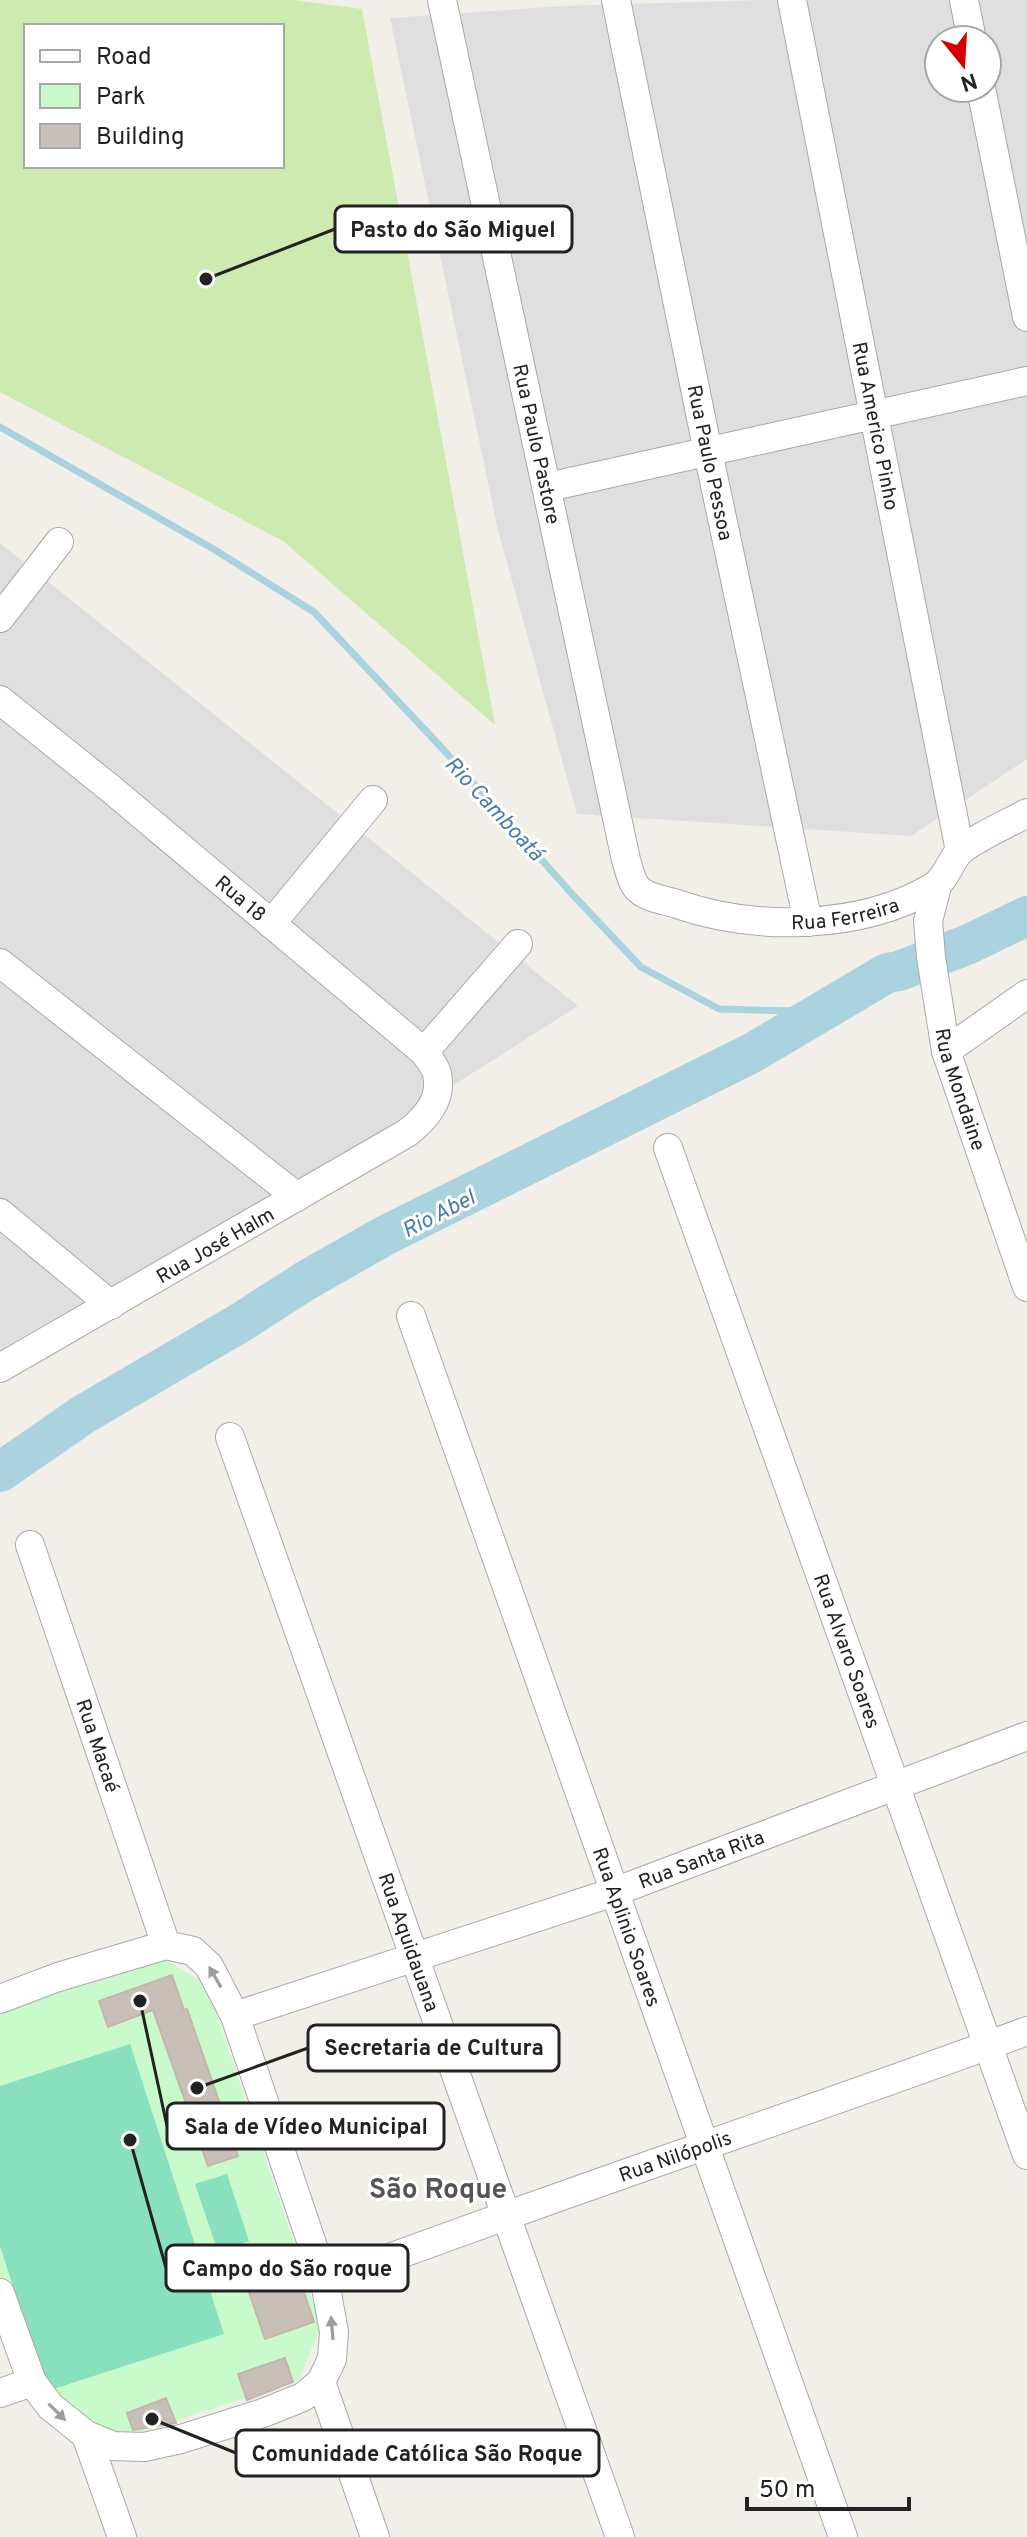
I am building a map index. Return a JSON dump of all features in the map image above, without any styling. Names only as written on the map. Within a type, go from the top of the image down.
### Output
[{"type":"street","name":"Rua Paulo Pastore","points":[[442,0],[626,860],[635,886]]},
{"type":"street","name":"Rua Paulo Pessoa","points":[[616,0],[808,922]]},
{"type":"street","name":"Rua Americo Pinho","points":[[792,0],[960,851]]},
{"type":"street","points":[[964,0],[969,24]]},
{"type":"street","points":[[984,104],[1027,317]]},
{"type":"street","points":[[548,487],[1027,381]]},
{"type":"street","points":[[0,618],[59,542]]},
{"type":"street","name":"Rua 18","points":[[0,700],[424,1052]]},
{"type":"street","points":[[271,924],[373,800]]},
{"type":"street","points":[[937,886],[960,851],[1027,813]]},
{"type":"street","name":"Rua Ferreira","points":[[635,886],[646,894],[692,909],[753,920],[808,922],[881,908],[937,886]]},
{"type":"street","name":"Rua Mondaine","points":[[937,886],[928,921],[946,1051],[1027,1287]]},
{"type":"street","points":[[424,1052],[518,944]]},
{"type":"street","points":[[0,963],[297,1197]]},
{"type":"street","points":[[946,1051],[1027,994]]},
{"type":"street","name":"Rua José Halm","points":[[0,1368],[407,1133],[427,1118],[437,1094],[437,1072],[424,1052]]},
{"type":"street","name":"Rua Alvaro Soares","points":[[668,1148],[1027,2155]]},
{"type":"street","points":[[0,1213],[111,1305]]},
{"type":"street","name":"Rua Aplinio Soares","points":[[411,1316],[843,2537]]},
{"type":"street","name":"Rua Aquidauana","points":[[230,1437],[620,2537]]},
{"type":"street","name":"Rua Macaé","points":[[30,1545],[166,1945]]},
{"type":"street","name":"Rua Santa Rita","points":[[235,2016],[614,1892],[1027,1736]]},
{"type":"street","points":[[0,1999],[58,1977],[166,1945],[193,1951],[209,1966],[235,2016],[325,2282],[334,2332],[332,2359],[321,2382],[303,2397],[181,2439],[144,2447],[113,2446],[86,2435],[50,2406],[32,2382],[0,2293]]},
{"type":"street","name":"Rua Nilópolis","points":[[325,2282],[505,2214],[1027,2031]]},
{"type":"street","points":[[0,2393],[32,2382]]},
{"type":"street","points":[[321,2382],[375,2537]]},
{"type":"street","points":[[86,2435],[122,2537]]},
{"type":"shaded area","points":[[761,0],[1027,0],[1027,759],[911,836],[577,814],[498,530],[390,18],[564,6]]},
{"type":"shaded area","points":[[0,543],[578,1006],[0,1373]]},
{"type":"green space","points":[[0,0],[293,0],[362,9],[495,725],[283,541],[0,392]]},
{"type":"green space","points":[[163,1958],[206,1984],[303,2269],[320,2328],[299,2380],[123,2438],[55,2399],[0,2284],[0,2010]]},
{"type":"green space","points":[[130,2044],[224,2334],[47,2391],[0,2246],[0,2086]]},
{"type":"green space","points":[[227,2174],[249,2241],[218,2252],[195,2184]]},
{"type":"building","points":[[172,1975],[184,2010],[187,2009],[238,2156],[208,2166],[153,2010],[108,2027],[99,2001]]},
{"type":"building","points":[[290,2252],[314,2322],[265,2339],[241,2269]]},
{"type":"building","points":[[285,2358],[293,2382],[247,2400],[238,2374]]},
{"type":"building","points":[[166,2398],[176,2423],[133,2430],[127,2413]]},
{"type":"waterway","name":"Rio Camboatá","points":[[0,427],[215,550],[314,612],[641,967],[719,1009],[795,1011],[887,973]]},
{"type":"waterway","name":"Rio Abel","points":[[0,1472],[84,1414],[386,1235],[752,1053],[887,973],[969,944],[1027,916]]},
{"type":"place","name":"Pasto do São Miguel","points":[[206,279]]},
{"type":"place","name":"Sala de Vídeo Municipal","points":[[140,2001]]},
{"type":"place","name":"Secretaria de Cultura","points":[[197,2088]]},
{"type":"place","name":"Campo do São roque","points":[[130,2140]]},
{"type":"place","name":"Comunidade Católica São Roque","points":[[152,2419]]},
{"type":"district","name":"São Roque","points":[[438,2188]]}]
